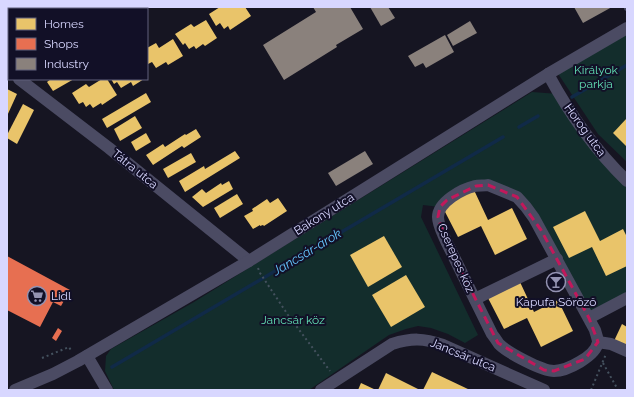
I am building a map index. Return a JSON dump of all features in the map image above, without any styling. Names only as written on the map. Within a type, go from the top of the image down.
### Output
[{"type":"street","name":"Bakony utca","points":[[15,390],[32,387],[249,261],[548,74],[627,28]]},
{"type":"street","name":"Horog utca","points":[[548,74],[578,123],[609,164],[627,181]]},
{"type":"street","name":"Tátra utca","points":[[20,80],[109,148],[249,261]]},
{"type":"street","name":"Cserepes köz","points":[[476,186],[488,186],[517,197],[534,218],[557,259],[595,330],[598,342],[594,351],[584,359],[566,368],[554,371],[544,370],[508,351],[498,343],[440,227],[438,217],[440,207],[447,200],[476,186]]},
{"type":"street","name":"Cserepes köz","points":[[475,299],[557,259]]},
{"type":"street","points":[[589,318],[627,298]]},
{"type":"street","name":"Jancsár utca","points":[[320,390],[392,344],[404,340],[416,339],[429,340],[443,345],[544,390]]},
{"type":"street","points":[[598,342],[611,344],[627,351]]},
{"type":"street","points":[[87,356],[107,390]]},
{"type":"path","points":[[260,273],[288,315],[337,380]]},
{"type":"path","points":[[591,390],[611,344]]},
{"type":"path","points":[[602,363],[618,390]]},
{"type":"highlighted area","points":[[488,185],[517,197],[541,230],[589,318],[598,342],[585,359],[554,371],[544,370],[498,343],[446,241],[438,217],[440,207],[447,200],[476,186]]},
{"type":"green space","name":"Királyok parkja","points":[[627,22],[627,162],[598,134],[553,66]]},
{"type":"green space","name":"Jancsár köz","points":[[532,92],[559,94],[627,181],[627,298],[589,318],[526,207],[488,185],[440,207],[423,205],[421,217],[478,335],[465,343],[448,334],[431,328],[418,326],[406,329],[389,335],[309,390],[114,390],[105,371],[106,356],[111,349],[194,302]]},
{"type":"building: Homes","points":[[220,7],[245,7],[251,16],[230,30],[228,26],[224,29],[220,23],[216,26],[209,14]]},
{"type":"building: Homes","points":[[206,20],[217,38],[205,46],[203,44],[196,49],[194,46],[189,49],[185,43],[183,45],[175,34],[191,24],[194,27]]},
{"type":"building: Homes","points":[[173,39],[183,56],[168,65],[166,62],[156,68],[152,62],[148,64],[148,47],[156,43],[159,48]]},
{"type":"building: Homes","points":[[50,80],[72,80],[53,91],[47,82]]},
{"type":"building: Homes","points":[[100,80],[108,80],[117,95],[102,105],[101,103],[93,108],[90,104],[86,107],[83,102],[79,104],[72,93],[86,84],[89,87]]},
{"type":"building: Homes","points":[[112,80],[142,80],[133,86],[131,82],[121,88],[117,82],[114,84]]},
{"type":"building: Homes","points":[[7,89],[17,94],[7,116]]},
{"type":"building: Homes","points":[[146,93],[151,102],[107,128],[102,119]]},
{"type":"building: Homes","points":[[23,104],[34,110],[17,144],[7,138],[7,135]]},
{"type":"building: Homes","points":[[135,116],[142,128],[120,141],[114,129]]},
{"type":"building: Homes","points":[[627,118],[627,147],[613,133]]},
{"type":"building: Homes","points":[[196,129],[201,137],[184,148],[182,146],[153,165],[146,155],[163,144],[165,147]]},
{"type":"building: Homes","points":[[146,133],[151,142],[136,151],[131,142]]},
{"type":"building: Homes","points":[[235,151],[240,158],[185,192],[179,181],[204,166],[205,169]]},
{"type":"building: Homes","points":[[191,153],[196,162],[168,178],[163,169]]},
{"type":"building: Homes","points":[[229,181],[233,189],[203,207],[192,197],[202,189],[206,193],[221,183],[222,185]]},
{"type":"building: Homes","points":[[474,190],[488,220],[512,208],[527,239],[495,255],[481,226],[458,237],[442,206]]},
{"type":"building: Homes","points":[[237,194],[243,204],[220,218],[214,208]]},
{"type":"building: Homes","points":[[278,198],[287,211],[264,226],[260,225],[253,229],[244,216],[253,211],[252,209],[267,199],[270,203]]},
{"type":"building: Homes","points":[[585,211],[600,241],[623,229],[627,237],[627,266],[606,276],[592,247],[569,258],[553,227]]},
{"type":"building: Homes","points":[[384,236],[402,267],[368,287],[350,255]]},
{"type":"building: Homes","points":[[406,275],[425,307],[391,327],[372,295]]},
{"type":"building: Homes","points":[[520,282],[534,312],[558,300],[573,331],[541,347],[527,318],[504,329],[488,298]]},
{"type":"building: Homes","points":[[622,324],[627,327],[626,346],[614,341]]},
{"type":"building: Homes","points":[[432,372],[470,390],[423,390]]},
{"type":"building: Homes","points":[[386,373],[420,390],[378,390]]},
{"type":"building: Homes","points":[[361,383],[376,390],[358,390]]},
{"type":"building: Shops","name":"Lidl","points":[[7,256],[70,290],[61,306],[53,302],[40,327],[7,310]]},
{"type":"building: Shops","points":[[58,328],[62,331],[56,341],[52,338]]},
{"type":"building: Industry","points":[[313,7],[350,7],[363,29],[336,45],[337,47],[284,80],[263,45],[316,12]]},
{"type":"building: Industry","points":[[370,7],[388,7],[395,18],[381,26]]},
{"type":"building: Industry","points":[[574,7],[612,7],[583,23]]},
{"type":"building: Industry","points":[[470,21],[477,33],[453,46],[447,35]]},
{"type":"building: Industry","points":[[445,35],[454,52],[426,68],[423,63],[415,67],[408,56]]},
{"type":"building: Industry","points":[[365,151],[373,164],[336,186],[328,173]]},
{"type":"waterway","name":"Jancsár-árok","points":[[572,97],[627,65]]},
{"type":"waterway","name":"Jancsár-árok","points":[[519,127],[538,116]]},
{"type":"waterway","name":"Jancsár-árok","points":[[112,367],[503,137]]},
{"type":"place","name":"Kapufa Söröző","points":[[556,282]]},
{"type":"place","name":"Lidl","points":[[37,296]]}]
